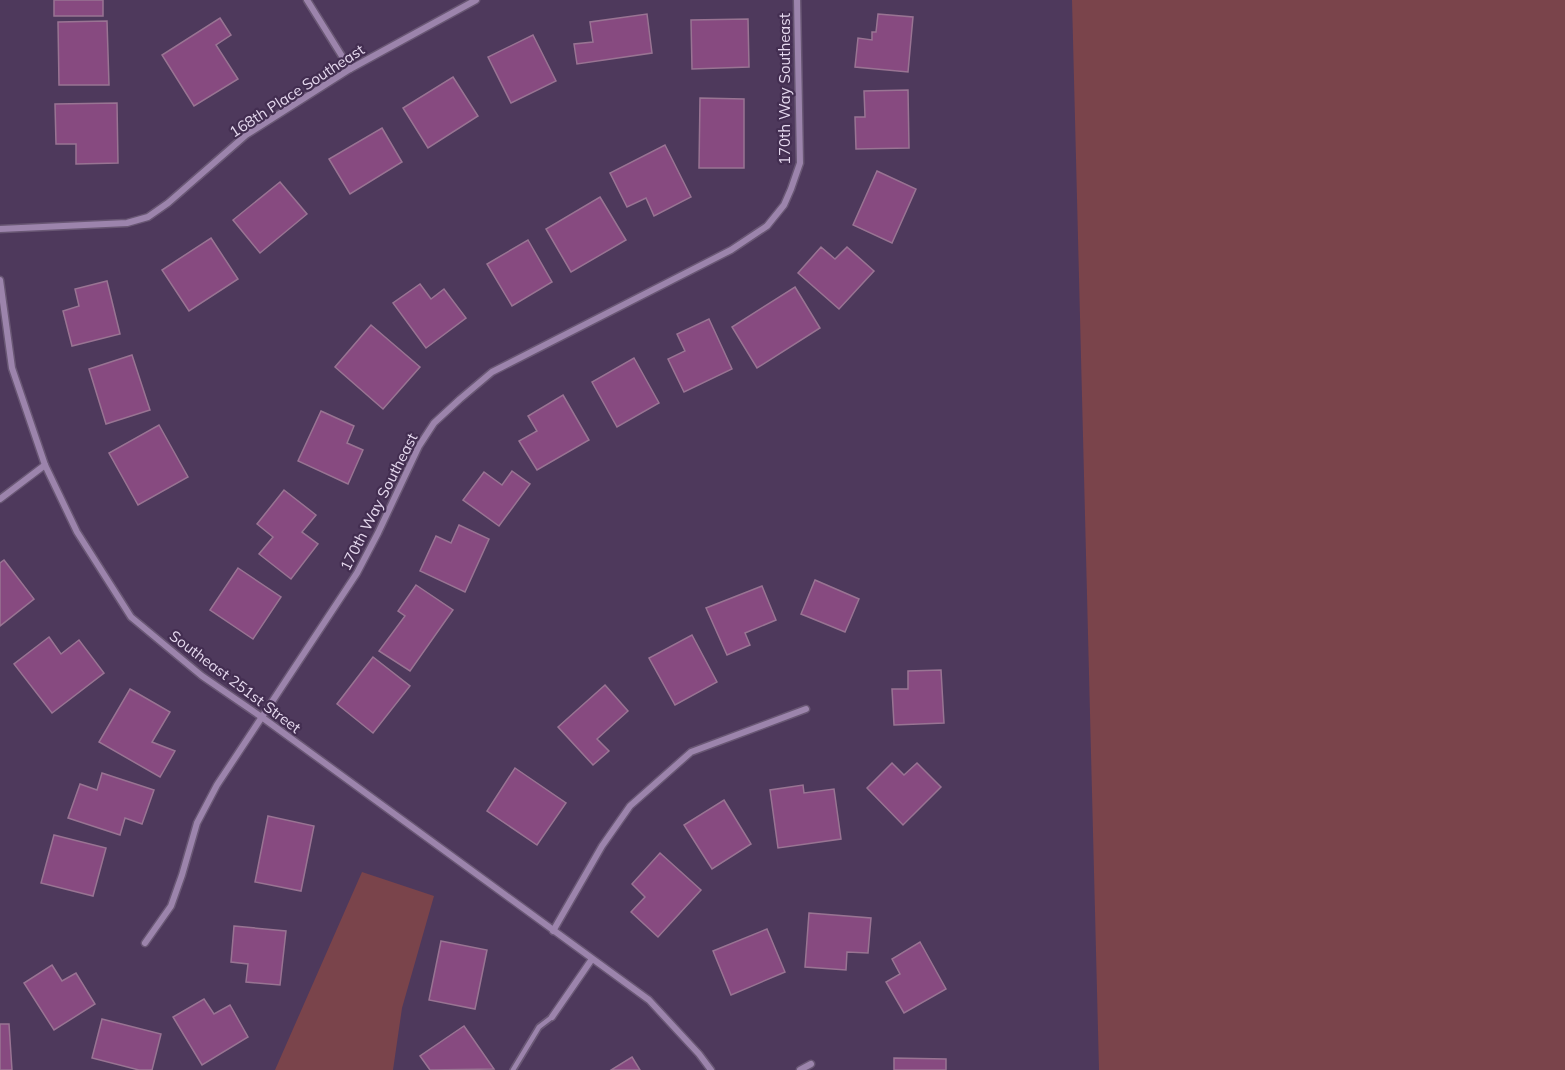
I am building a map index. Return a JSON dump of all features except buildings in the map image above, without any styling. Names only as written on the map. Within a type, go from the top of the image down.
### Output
[{"type":"street","points":[[307,0],[350,69]]},
{"type":"street","name":"168th Place Southeast","points":[[0,230],[128,223],[148,217],[168,203],[246,135],[350,69],[476,0]]},
{"type":"street","name":"170th Way Southeast","points":[[146,943],[171,906],[198,823],[217,785],[357,573],[419,446],[434,423],[492,372],[731,250],[767,226],[784,205],[800,163],[797,0]]},
{"type":"street","name":"Southeast 251st Street","points":[[0,279],[12,368],[45,465],[77,532],[131,616],[202,676],[649,1000],[711,1070]]},
{"type":"street","points":[[0,499],[45,465]]},
{"type":"street","points":[[553,931],[602,846],[630,806],[691,752],[806,709]]},
{"type":"street","points":[[552,1017],[592,959]]},
{"type":"street","points":[[800,1070],[812,1064]]},
{"type":"lane","points":[[513,1070],[539,1028],[552,1017]]},
{"type":"shaded area","points":[[1072,0],[1565,0],[1565,1070],[1099,1070]]},
{"type":"shaded area","points":[[362,872],[434,896],[402,1008],[393,1070],[275,1070]]}]
